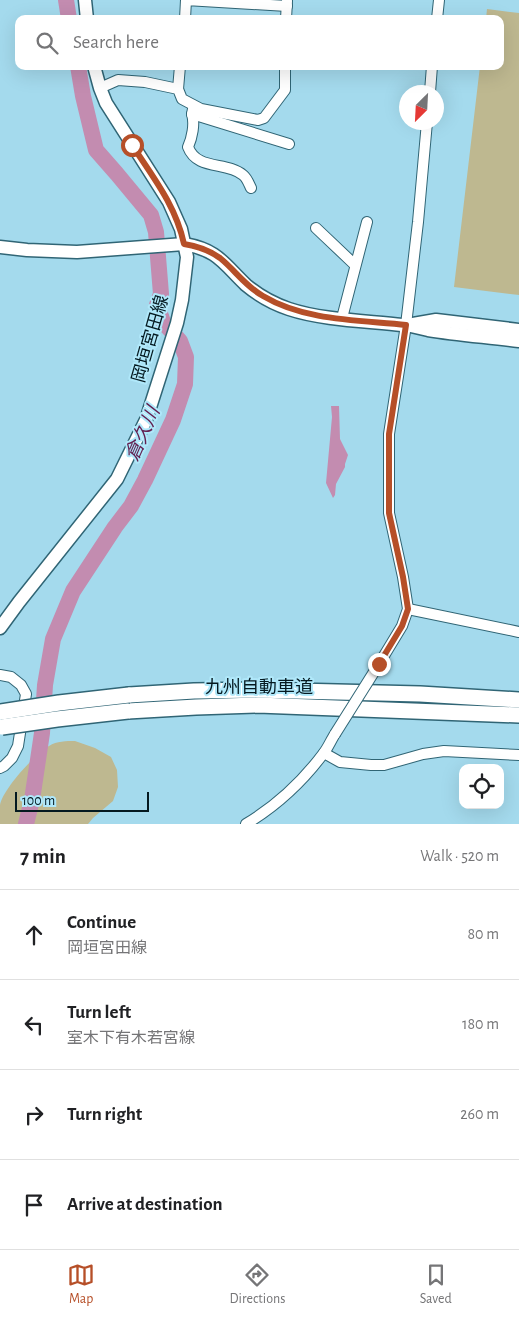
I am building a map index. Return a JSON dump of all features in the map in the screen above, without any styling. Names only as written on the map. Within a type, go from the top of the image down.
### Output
[{"type":"highway","name":"九州自動車道","points":[[1,728],[57,719],[194,691],[256,690],[382,693],[519,700]]},
{"type":"highway","points":[[382,693],[519,691]]},
{"type":"highway","name":"九州自動車道","points":[[0,712],[59,703],[128,703],[258,705],[519,715]]},
{"type":"highway","points":[[416,711],[519,722]]},
{"type":"main road","points":[[85,0],[87,15]]},
{"type":"main road","name":"岡垣宮田線","points":[[0,628],[117,479],[146,420],[177,323],[182,300],[187,257],[181,229],[169,202],[114,116],[100,88],[95,70]]},
{"type":"main road","points":[[0,247],[77,252],[162,245],[184,244],[197,246],[220,258],[248,286],[262,296],[301,312],[406,325],[429,330],[519,340]]},
{"type":"main road","points":[[406,325],[436,320],[519,330]]},
{"type":"street","points":[[185,15],[186,0],[287,3]]},
{"type":"street","points":[[437,15],[439,0]]},
{"type":"street","points":[[180,70],[178,89],[182,99],[193,110],[289,144]]},
{"type":"street","points":[[193,110],[201,109],[258,120],[264,118],[285,90],[285,70]]},
{"type":"street","points":[[431,85],[432,70]]},
{"type":"street","points":[[100,88],[118,80],[145,82],[178,89]]},
{"type":"street","points":[[193,110],[194,119],[191,141],[188,147],[190,153],[196,159],[206,164],[234,170],[242,174],[247,179],[251,188]]},
{"type":"street","points":[[246,824],[259,817],[288,794],[324,753],[402,626],[408,609],[389,513],[389,434],[406,325],[426,130]]},
{"type":"street","points":[[342,318],[366,222]]},
{"type":"street","points":[[316,228],[355,265]]},
{"type":"street","points":[[408,609],[519,632]]},
{"type":"street","points":[[0,675],[11,677],[21,685],[26,694],[18,746],[12,758],[0,768]]},
{"type":"street","points":[[324,753],[340,762],[357,765],[384,765],[423,754],[444,751],[519,755]]},
{"type":"shaded area","points":[[487,9],[519,13],[519,295],[454,287],[480,70],[504,70],[504,15],[486,15]]},
{"type":"shaded area","points":[[331,406],[339,406],[340,439],[348,455],[345,467],[336,484],[333,498],[326,483],[332,417]]},
{"type":"shaded area","points":[[75,741],[95,748],[111,757],[117,770],[118,787],[113,801],[88,824],[0,824],[2,798],[20,773],[36,756],[52,744]]},
{"type":"waterway","name":"倉久川","points":[[66,0],[68,15]]},
{"type":"waterway","name":"倉久川","points":[[26,824],[32,800],[42,733],[45,685],[53,639],[73,591],[131,506],[145,480],[173,420],[185,384],[186,357],[180,341],[163,322],[157,305],[161,294],[156,232],[151,215],[96,150],[79,70]]},
{"type":"route","points":[[132,145],[169,202],[181,229],[184,244],[197,246],[220,258],[248,286],[262,296],[301,312],[406,325],[389,434],[389,513],[408,609],[402,626],[379,664]]}]
